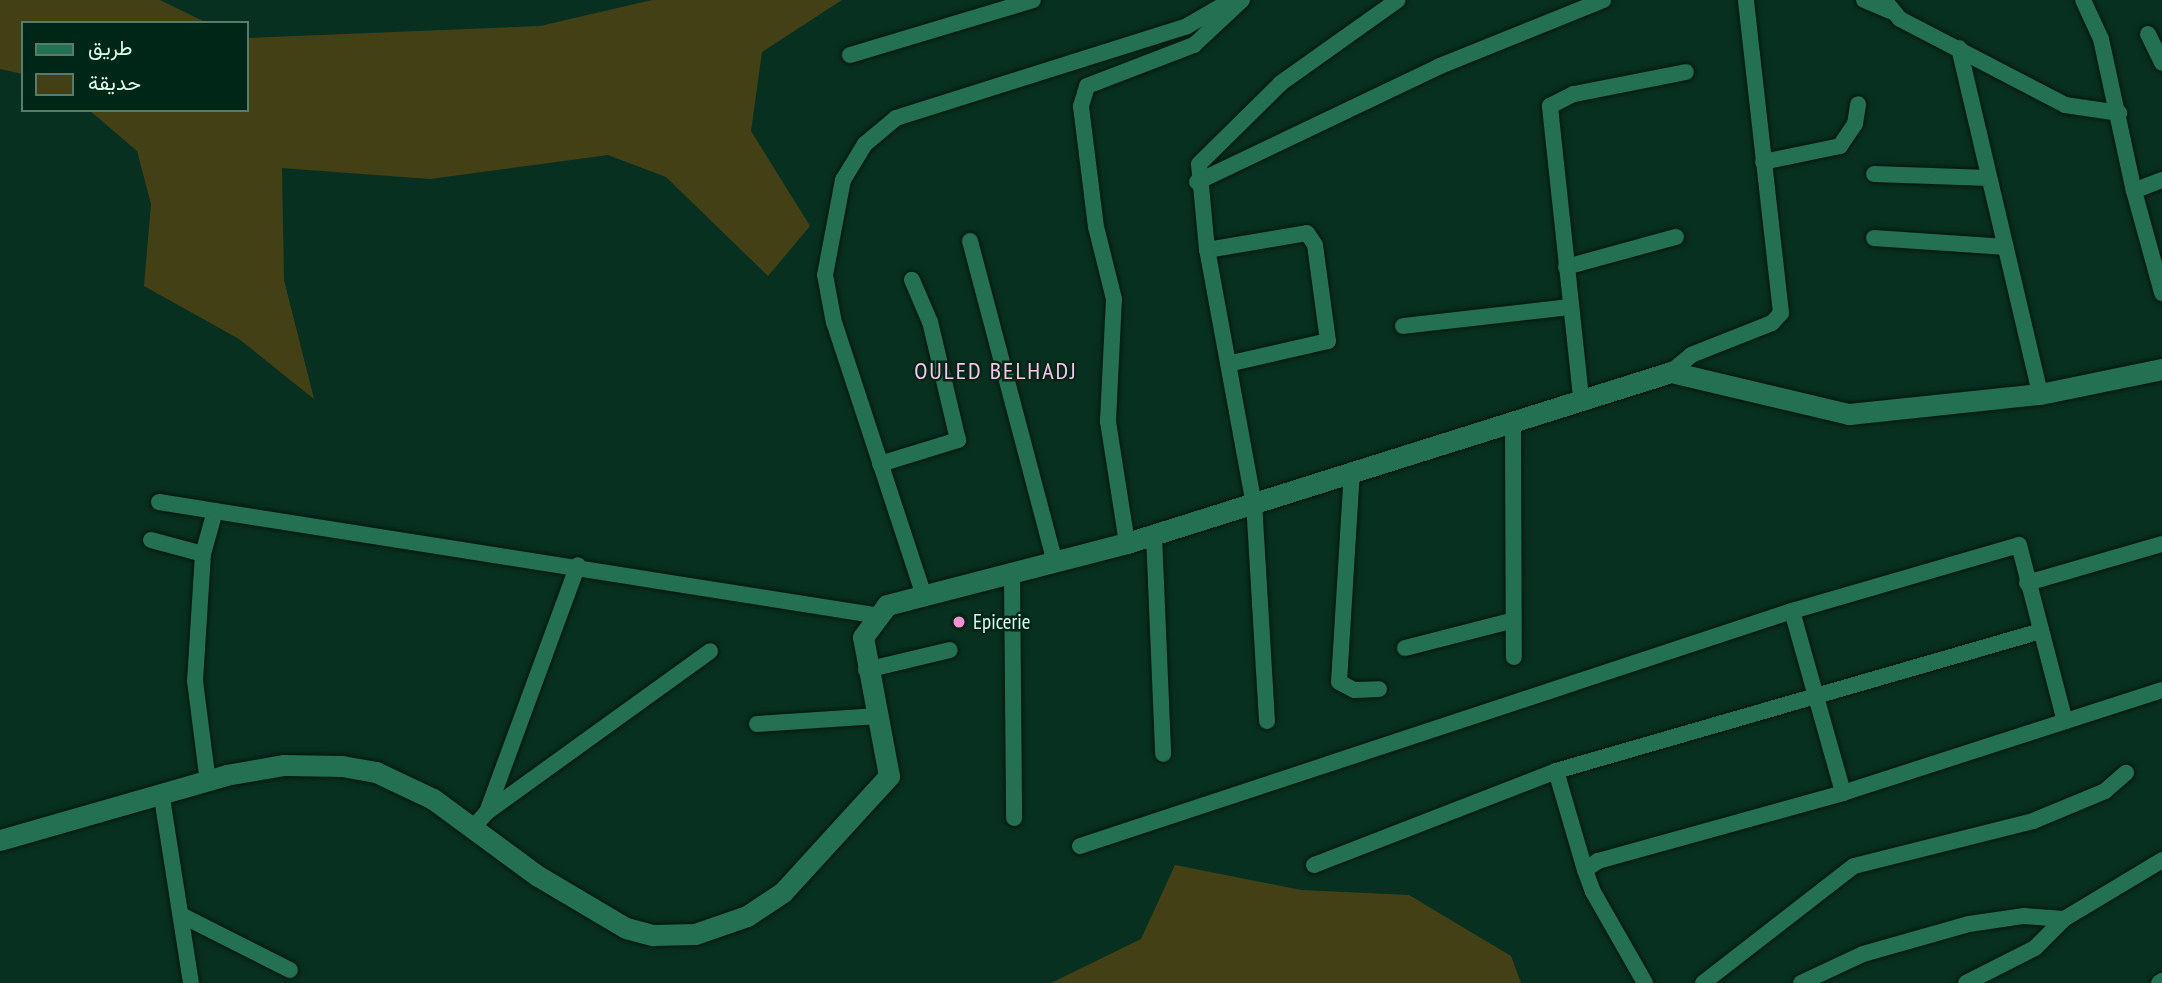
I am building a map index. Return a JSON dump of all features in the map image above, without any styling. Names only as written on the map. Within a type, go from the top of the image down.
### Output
[{"type":"street","points":[[850,55],[1033,0]]},
{"type":"street","points":[[924,596],[880,464],[825,275],[843,180],[865,144],[920,107],[1186,26],[1232,0]]},
{"type":"street","points":[[1127,543],[1108,421],[1114,299],[1096,227],[1081,106],[1087,86],[1194,45],[1242,0]]},
{"type":"street","points":[[1267,721],[1254,505],[1231,363],[1207,250],[1197,182],[1199,164],[1212,147],[1281,83],[1398,0]]},
{"type":"street","points":[[1197,182],[1332,123],[1440,66],[1603,0]]},
{"type":"street","points":[[0,840],[162,798],[208,782],[284,765],[376,772],[433,799],[472,829],[626,928],[653,936],[695,934],[747,916],[783,892],[889,776],[890,757],[866,670],[863,637],[874,615],[887,605],[1012,576],[1254,505],[1352,470],[1513,421],[1581,397],[1671,372],[1690,355],[1772,323],[1781,313],[1746,0]]},
{"type":"street","points":[[1864,0],[1887,5],[1959,48],[2065,105],[2119,113]]},
{"type":"street","points":[[2083,0],[2101,39],[2134,191],[2156,252],[2162,293]]},
{"type":"street","points":[[2148,34],[2162,63]]},
{"type":"street","points":[[1959,48],[2040,394]]},
{"type":"street","points":[[1581,397],[1550,107],[1574,94],[1686,72]]},
{"type":"street","points":[[1763,162],[1840,146],[1855,124],[1858,104]]},
{"type":"street","points":[[1874,174],[1989,178]]},
{"type":"street","points":[[2134,191],[2162,180]]},
{"type":"street","points":[[1207,250],[1307,233],[1315,245],[1328,341],[1231,363]]},
{"type":"street","points":[[1566,267],[1676,237]]},
{"type":"street","points":[[1874,238],[2006,247]]},
{"type":"street","points":[[970,241],[1055,562]]},
{"type":"street","points":[[880,464],[958,440],[930,322],[912,280]]},
{"type":"street","points":[[1403,326],[1571,307]]},
{"type":"street","points":[[1671,372],[1849,414],[2040,394],[2162,369]]},
{"type":"street","points":[[1513,421],[1510,621],[1514,657]]},
{"type":"street","points":[[1352,470],[1339,682],[1354,690],[1380,689]]},
{"type":"street","points":[[159,502],[479,557],[578,565],[874,615]]},
{"type":"street","points":[[208,782],[195,681],[202,554],[215,512]]},
{"type":"street","points":[[1154,535],[1163,754]]},
{"type":"street","points":[[151,540],[202,554]]},
{"type":"street","points":[[2027,583],[2162,544]]},
{"type":"street","points":[[1080,846],[1792,611],[2019,545],[2065,720]]},
{"type":"street","points":[[487,812],[578,565]]},
{"type":"street","points":[[1012,576],[1014,818]]},
{"type":"street","points":[[1792,611],[1843,793]]},
{"type":"street","points":[[1405,648],[1510,621]]},
{"type":"street","points":[[1314,864],[1556,771],[2041,631]]},
{"type":"street","points":[[866,670],[950,650]]},
{"type":"street","points":[[472,829],[487,812],[710,651]]},
{"type":"street","points":[[1585,870],[1843,793],[2162,690]]},
{"type":"street","points":[[757,724],[878,716]]},
{"type":"street","points":[[1556,771],[1585,870],[1645,983]]},
{"type":"street","points":[[1703,983],[1854,866],[2033,821],[2105,790],[2126,773]]},
{"type":"street","points":[[162,798],[191,983]]},
{"type":"street","points":[[1966,983],[2035,948],[2064,919],[2162,860]]},
{"type":"street","points":[[181,915],[290,970]]},
{"type":"street","points":[[1801,983],[1864,954],[1969,924],[2024,916],[2064,919]]},
{"type":"green space","points":[[0,0],[160,0],[203,21],[21,21],[21,74],[0,69]]},
{"type":"green space","points":[[652,0],[842,0],[762,52],[751,131],[810,226],[768,276],[666,177],[608,155],[430,179],[282,168],[284,280],[314,399],[239,339],[144,286],[151,204],[137,151],[91,112],[248,112],[248,38],[540,26]]},
{"type":"green space","points":[[1175,865],[1301,890],[1409,895],[1511,956],[1521,983],[1051,983],[1141,939]]},
{"type":"place","name":"Epicerie","points":[[959,622]]},
{"type":"district","name":"OULED BELHADJ","points":[[996,371]]}]
